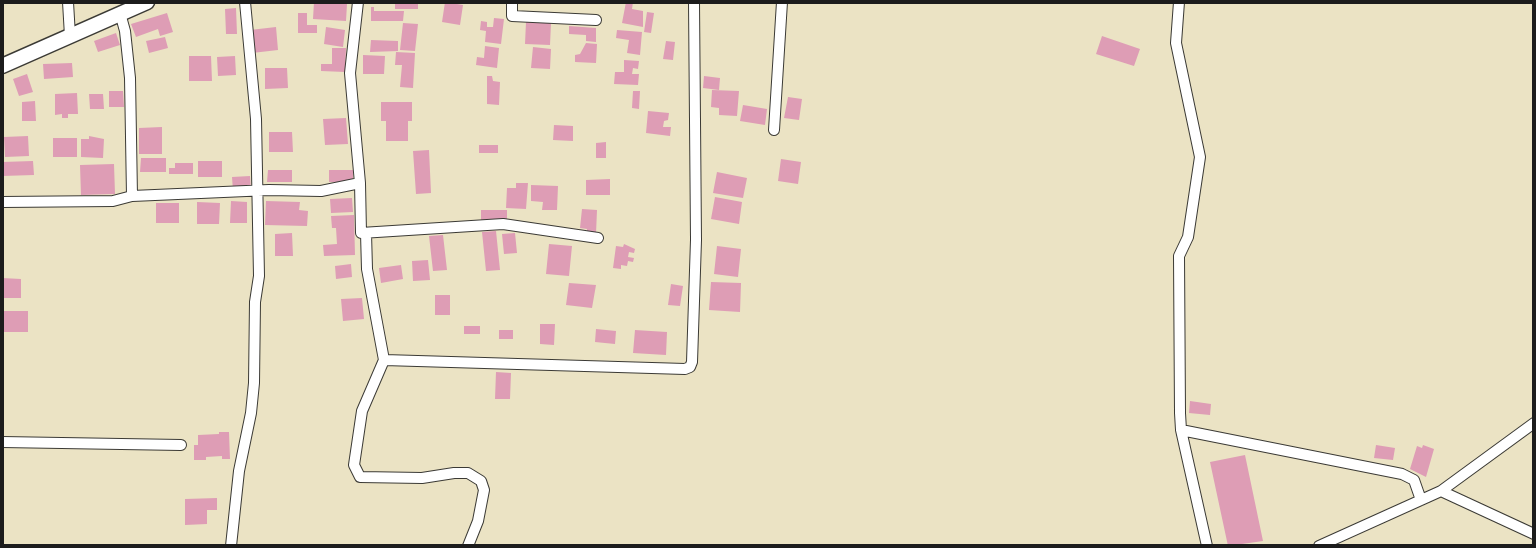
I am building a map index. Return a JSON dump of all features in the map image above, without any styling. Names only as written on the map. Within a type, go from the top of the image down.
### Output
[{"type":"street","points":[[68,2],[70,36]]},
{"type":"street","points":[[2,66],[146,2]]},
{"type":"street","points":[[231,546],[239,471],[251,413],[255,302],[259,276],[256,119],[245,2]]},
{"type":"street","points":[[358,2],[350,73],[360,183],[361,233],[495,224],[518,225],[597,238]]},
{"type":"street","points":[[512,2],[512,16],[596,20]]},
{"type":"street","points":[[384,360],[685,369],[692,365],[696,240],[694,2]]},
{"type":"street","points":[[774,130],[782,2]]},
{"type":"street","points":[[1179,2],[1175,43],[1200,157],[1188,237],[1179,256],[1181,430],[1207,546]]},
{"type":"street","points":[[120,13],[129,65],[132,196]]},
{"type":"street","points":[[2,202],[113,201],[132,196],[321,191],[360,183]]},
{"type":"street","points":[[366,233],[367,269],[384,360],[362,411],[354,466],[360,477],[422,478],[461,473],[481,481],[484,490],[478,521],[468,546]]},
{"type":"street","points":[[1319,546],[1441,491],[1534,423]]},
{"type":"street","points":[[1181,430],[1402,474],[1414,480],[1421,500]]},
{"type":"street","points":[[2,442],[181,444]]},
{"type":"street","points":[[1441,491],[1534,534]]},
{"type":"building","points":[[314,2],[347,4],[346,21],[313,19]]},
{"type":"building","points":[[395,2],[418,2],[418,9],[395,9]]},
{"type":"building","points":[[445,2],[463,5],[460,25],[442,22]]},
{"type":"building","points":[[626,2],[633,2],[632,9],[643,11],[643,27],[622,23]]},
{"type":"building","points":[[371,7],[374,7],[374,11],[404,11],[403,21],[371,21]]},
{"type":"building","points":[[236,8],[237,34],[226,34],[225,9]]},
{"type":"building","points":[[647,12],[654,13],[651,33],[644,32]]},
{"type":"building","points":[[167,13],[173,32],[160,36],[158,29],[136,37],[131,24]]},
{"type":"building","points":[[298,13],[307,13],[307,25],[317,25],[317,33],[298,33]]},
{"type":"building","points":[[494,18],[504,19],[501,44],[485,42],[486,31],[480,30],[481,21],[487,22],[487,27],[493,27]]},
{"type":"building","points":[[526,22],[551,23],[550,45],[525,44]]},
{"type":"building","points":[[403,23],[418,24],[415,51],[400,50]]},
{"type":"building","points":[[569,26],[596,28],[596,42],[586,41],[586,35],[569,34]]},
{"type":"building","points":[[276,27],[278,50],[252,53],[250,30]]},
{"type":"building","points":[[326,27],[345,30],[343,47],[324,44]]},
{"type":"building","points":[[617,30],[642,32],[640,55],[627,53],[629,40],[616,38]]},
{"type":"building","points":[[116,33],[120,45],[98,52],[94,41]]},
{"type":"building","points":[[1102,36],[1140,49],[1134,66],[1096,54]]},
{"type":"building","points":[[165,37],[168,48],[149,53],[146,41]]},
{"type":"building","points":[[371,40],[398,41],[398,51],[370,52]]},
{"type":"building","points":[[666,41],[675,42],[673,60],[663,59]]},
{"type":"building","points":[[586,43],[597,44],[596,63],[575,62],[575,55],[580,54]]},
{"type":"building","points":[[485,46],[499,48],[497,68],[476,65],[477,57],[484,58]]},
{"type":"building","points":[[533,47],[551,49],[550,69],[531,68]]},
{"type":"building","points":[[332,48],[346,48],[345,72],[321,71],[321,64],[332,64]]},
{"type":"building","points":[[396,52],[415,53],[413,88],[400,87],[402,65],[395,65]]},
{"type":"building","points":[[363,55],[385,56],[384,74],[363,74]]},
{"type":"building","points":[[189,56],[211,56],[212,81],[189,81]]},
{"type":"building","points":[[235,56],[236,75],[218,76],[217,57]]},
{"type":"building","points":[[624,60],[639,61],[638,69],[633,68],[632,74],[639,74],[638,85],[614,84],[615,72],[624,72]]},
{"type":"building","points":[[72,63],[73,77],[44,79],[43,64]]},
{"type":"building","points":[[265,68],[287,68],[288,88],[265,89]]},
{"type":"building","points":[[27,74],[33,92],[19,96],[13,79]]},
{"type":"building","points":[[487,76],[500,82],[499,105],[487,104]]},
{"type":"building","points":[[704,76],[720,78],[719,90],[703,88]]},
{"type":"building","points":[[712,90],[739,91],[737,116],[719,115],[719,108],[711,107]]},
{"type":"building","points":[[109,91],[123,91],[124,107],[109,107]]},
{"type":"building","points":[[633,91],[640,91],[639,109],[632,108]]},
{"type":"building","points":[[77,93],[78,114],[68,114],[68,118],[62,118],[62,114],[55,115],[55,94]]},
{"type":"building","points":[[89,94],[103,94],[104,109],[90,109]]},
{"type":"building","points":[[788,97],[802,99],[799,120],[784,118]]},
{"type":"building","points":[[35,101],[36,121],[22,121],[22,102]]},
{"type":"building","points":[[381,102],[412,102],[408,141],[386,141],[386,121],[381,121]]},
{"type":"building","points":[[743,105],[767,109],[765,125],[740,121]]},
{"type":"building","points":[[648,111],[669,113],[663,127],[671,127],[670,136],[646,133]]},
{"type":"building","points":[[346,118],[348,144],[325,145],[323,119]]},
{"type":"building","points":[[554,125],[573,126],[573,141],[553,140]]},
{"type":"building","points":[[162,127],[162,154],[139,154],[139,128]]},
{"type":"building","points":[[269,132],[292,132],[293,152],[269,152]]},
{"type":"building","points":[[28,136],[29,156],[5,157],[4,137]]},
{"type":"building","points":[[89,136],[104,139],[103,158],[81,157],[81,139],[89,139]]},
{"type":"building","points":[[53,138],[77,138],[77,157],[53,157]]},
{"type":"building","points":[[606,142],[606,158],[596,158],[596,143]]},
{"type":"building","points":[[479,145],[498,145],[498,153],[479,153]]},
{"type":"building","points":[[429,150],[431,193],[416,194],[413,151]]},
{"type":"building","points":[[141,158],[166,158],[166,172],[140,172]]},
{"type":"building","points":[[781,159],[801,162],[798,184],[778,181]]},
{"type":"building","points":[[33,161],[34,175],[2,176],[2,162]]},
{"type":"building","points":[[198,161],[222,161],[222,177],[198,177]]},
{"type":"building","points":[[175,163],[193,163],[193,174],[169,174],[169,168],[175,168]]},
{"type":"building","points":[[114,164],[115,194],[81,195],[80,165]]},
{"type":"building","points":[[268,170],[292,170],[292,182],[267,182]]},
{"type":"building","points":[[329,170],[353,170],[353,182],[329,182]]},
{"type":"building","points":[[717,172],[747,178],[743,198],[713,193]]},
{"type":"building","points":[[250,176],[251,190],[233,191],[232,177]]},
{"type":"building","points":[[610,179],[610,195],[586,195],[586,180]]},
{"type":"building","points":[[516,183],[528,183],[526,209],[506,208],[507,188],[516,188]]},
{"type":"building","points":[[531,185],[558,186],[557,210],[542,210],[543,202],[531,201]]},
{"type":"building","points":[[715,197],[742,202],[739,224],[711,219]]},
{"type":"building","points":[[352,198],[353,212],[331,213],[330,199]]},
{"type":"building","points":[[231,201],[247,202],[247,223],[230,223]]},
{"type":"building","points":[[266,201],[300,202],[299,210],[308,211],[307,226],[265,225]]},
{"type":"building","points":[[197,202],[220,203],[219,224],[197,224]]},
{"type":"building","points":[[156,203],[179,203],[179,223],[156,223]]},
{"type":"building","points":[[582,209],[597,210],[596,234],[587,233],[587,229],[580,228]]},
{"type":"building","points":[[481,210],[507,210],[507,220],[481,220]]},
{"type":"building","points":[[354,215],[355,255],[324,256],[323,245],[337,244],[336,228],[332,228],[331,216]]},
{"type":"building","points":[[496,231],[500,270],[486,271],[482,232]]},
{"type":"building","points":[[292,233],[293,256],[275,256],[275,234]]},
{"type":"building","points":[[515,233],[517,253],[504,254],[502,234]]},
{"type":"building","points":[[443,235],[447,270],[433,271],[429,236]]},
{"type":"building","points":[[549,244],[572,246],[569,276],[546,274]]},
{"type":"building","points":[[624,244],[635,249],[634,253],[629,252],[628,257],[634,258],[633,262],[628,261],[627,266],[621,265],[621,269],[613,268],[616,246],[623,247]]},
{"type":"building","points":[[717,246],[741,249],[738,277],[714,274]]},
{"type":"building","points":[[428,260],[430,280],[413,281],[412,261]]},
{"type":"building","points":[[351,264],[352,277],[336,279],[335,266]]},
{"type":"building","points":[[401,265],[403,279],[381,283],[379,268]]},
{"type":"building","points":[[2,278],[21,279],[21,298],[2,298]]},
{"type":"building","points":[[711,282],[741,283],[740,312],[709,310]]},
{"type":"building","points":[[569,283],[596,285],[592,308],[566,305]]},
{"type":"building","points":[[671,284],[683,286],[680,306],[668,305]]},
{"type":"building","points":[[435,295],[450,295],[450,315],[435,315]]},
{"type":"building","points":[[362,298],[364,319],[343,321],[341,299]]},
{"type":"building","points":[[2,311],[28,311],[28,332],[2,332]]},
{"type":"building","points":[[540,324],[555,324],[554,345],[540,344]]},
{"type":"building","points":[[464,326],[480,326],[480,334],[464,334]]},
{"type":"building","points":[[596,329],[616,331],[615,344],[595,342]]},
{"type":"building","points":[[499,330],[513,330],[513,339],[499,339]]},
{"type":"building","points":[[635,330],[667,332],[666,355],[633,353]]},
{"type":"building","points":[[496,372],[511,373],[510,399],[495,399]]},
{"type":"building","points":[[1190,401],[1211,404],[1210,415],[1189,413]]},
{"type":"building","points":[[229,432],[230,459],[222,459],[222,456],[194,460],[194,445],[198,445],[198,435]]},
{"type":"building","points":[[1376,445],[1395,448],[1393,460],[1374,458]]},
{"type":"building","points":[[1423,445],[1434,449],[1426,477],[1410,469],[1417,446],[1422,448]]},
{"type":"building","points":[[1245,455],[1263,541],[1228,546],[1210,462]]},
{"type":"building","points":[[217,498],[217,510],[207,510],[207,524],[185,525],[185,499]]}]
